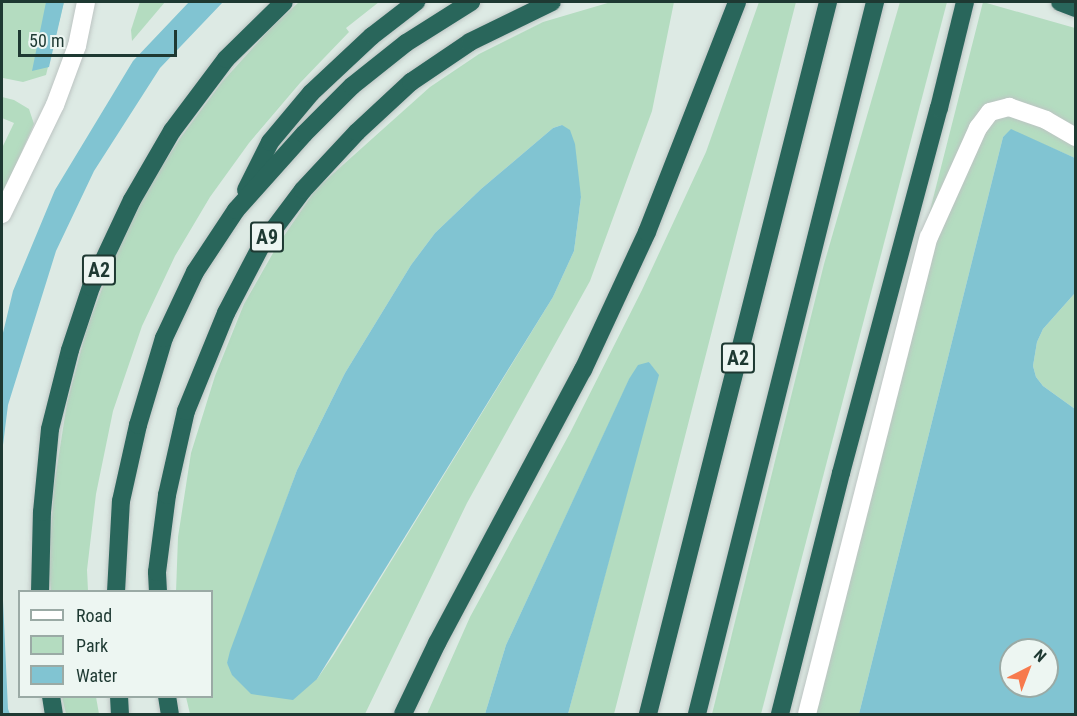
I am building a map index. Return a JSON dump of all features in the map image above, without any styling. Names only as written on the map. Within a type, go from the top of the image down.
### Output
[{"type":"highway","name":"A2","points":[[40,590],[42,512],[50,429],[70,350],[91,287],[132,200],[172,131],[226,59],[284,2]]},
{"type":"highway","name":"A9","points":[[116,590],[121,501],[138,425],[164,338],[195,272],[236,210],[262,156],[286,120],[347,59],[416,2]]},
{"type":"highway","name":"A9","points":[[236,210],[304,134],[352,86],[406,43],[471,2]]},
{"type":"highway","name":"A9","points":[[158,590],[157,572],[167,495],[186,411],[226,313],[261,246],[303,190],[357,132],[411,82],[470,42],[552,2]]},
{"type":"highway","points":[[403,714],[437,644],[583,370],[647,232],[737,2]]},
{"type":"highway","name":"A2","points":[[648,714],[828,2]]},
{"type":"highway","name":"A2","points":[[697,714],[876,2]]},
{"type":"highway","points":[[780,714],[964,2]]},
{"type":"highway","points":[[1060,2],[1076,8]]},
{"type":"highway","points":[[51,698],[54,714]]},
{"type":"highway","points":[[119,698],[120,714]]},
{"type":"highway","points":[[167,698],[170,714]]},
{"type":"street","points":[[2,213],[55,105],[76,46],[86,2]]},
{"type":"street","points":[[807,714],[929,237],[983,119],[990,112],[1009,107],[1046,120],[1076,136]]},
{"type":"street","points":[[895,275],[903,335]]},
{"type":"green space","points":[[2,2],[64,2],[46,75],[23,82],[3,78],[2,87]]},
{"type":"green space","points":[[140,2],[165,2],[132,41],[131,30]]},
{"type":"green space","points":[[299,2],[379,2],[346,28],[349,32],[300,83],[249,143],[210,197],[175,256],[142,326],[113,411],[96,494],[87,570],[88,590],[51,590],[49,567],[54,486],[67,403],[87,328],[113,260],[146,191],[181,137],[222,82],[270,29]]},
{"type":"green space","points":[[611,2],[674,2],[652,111],[590,281],[467,503],[365,714],[190,714],[186,698],[213,698],[213,590],[176,590],[178,537],[191,453],[215,376],[244,304],[277,246],[316,189],[430,87],[479,54],[543,22]],"holes":[[[562,125],[581,197],[574,251],[553,297],[317,679],[227,664],[297,470],[345,373],[411,265],[435,233],[481,189],[553,128]]]},
{"type":"green space","points":[[759,2],[796,2],[614,714],[568,714],[658,375],[649,362],[629,380],[506,645],[485,714],[427,714],[470,617],[570,433],[642,290],[706,152]]},
{"type":"green space","points":[[900,2],[947,2],[761,714],[712,714],[824,264]]},
{"type":"green space","points":[[983,2],[1075,28],[1075,158],[1011,130],[1003,137],[859,714],[802,714]]},
{"type":"green space","points":[[2,97],[14,100],[29,109],[34,124],[2,196],[2,148],[14,123],[2,118]]},
{"type":"green space","points":[[1075,293],[1075,409],[1043,386],[1036,377],[1033,366],[1037,342],[1043,329]]},
{"type":"green space","points":[[62,698],[96,698],[99,714],[66,714]]},
{"type":"water","points":[[46,2],[64,2],[49,67],[32,71]]},
{"type":"water","points":[[189,2],[223,2],[160,68],[94,171],[56,251],[8,405],[2,453],[2,337],[13,291],[55,190],[133,61]]},
{"type":"water","points":[[562,125],[570,130],[575,144],[581,197],[574,251],[553,297],[317,679],[293,700],[251,694],[232,675],[227,663],[230,651],[297,470],[345,373],[411,265],[435,233],[481,189],[553,128]]},
{"type":"water","points":[[1011,129],[1075,158],[1075,293],[1043,329],[1037,342],[1033,366],[1036,377],[1043,386],[1075,409],[1075,714],[859,714],[1003,137]]},
{"type":"water","points":[[649,362],[659,375],[568,714],[485,714],[506,645],[629,379],[638,365]]},
{"type":"water","points":[[2,579],[8,709],[10,714],[2,714]]}]
